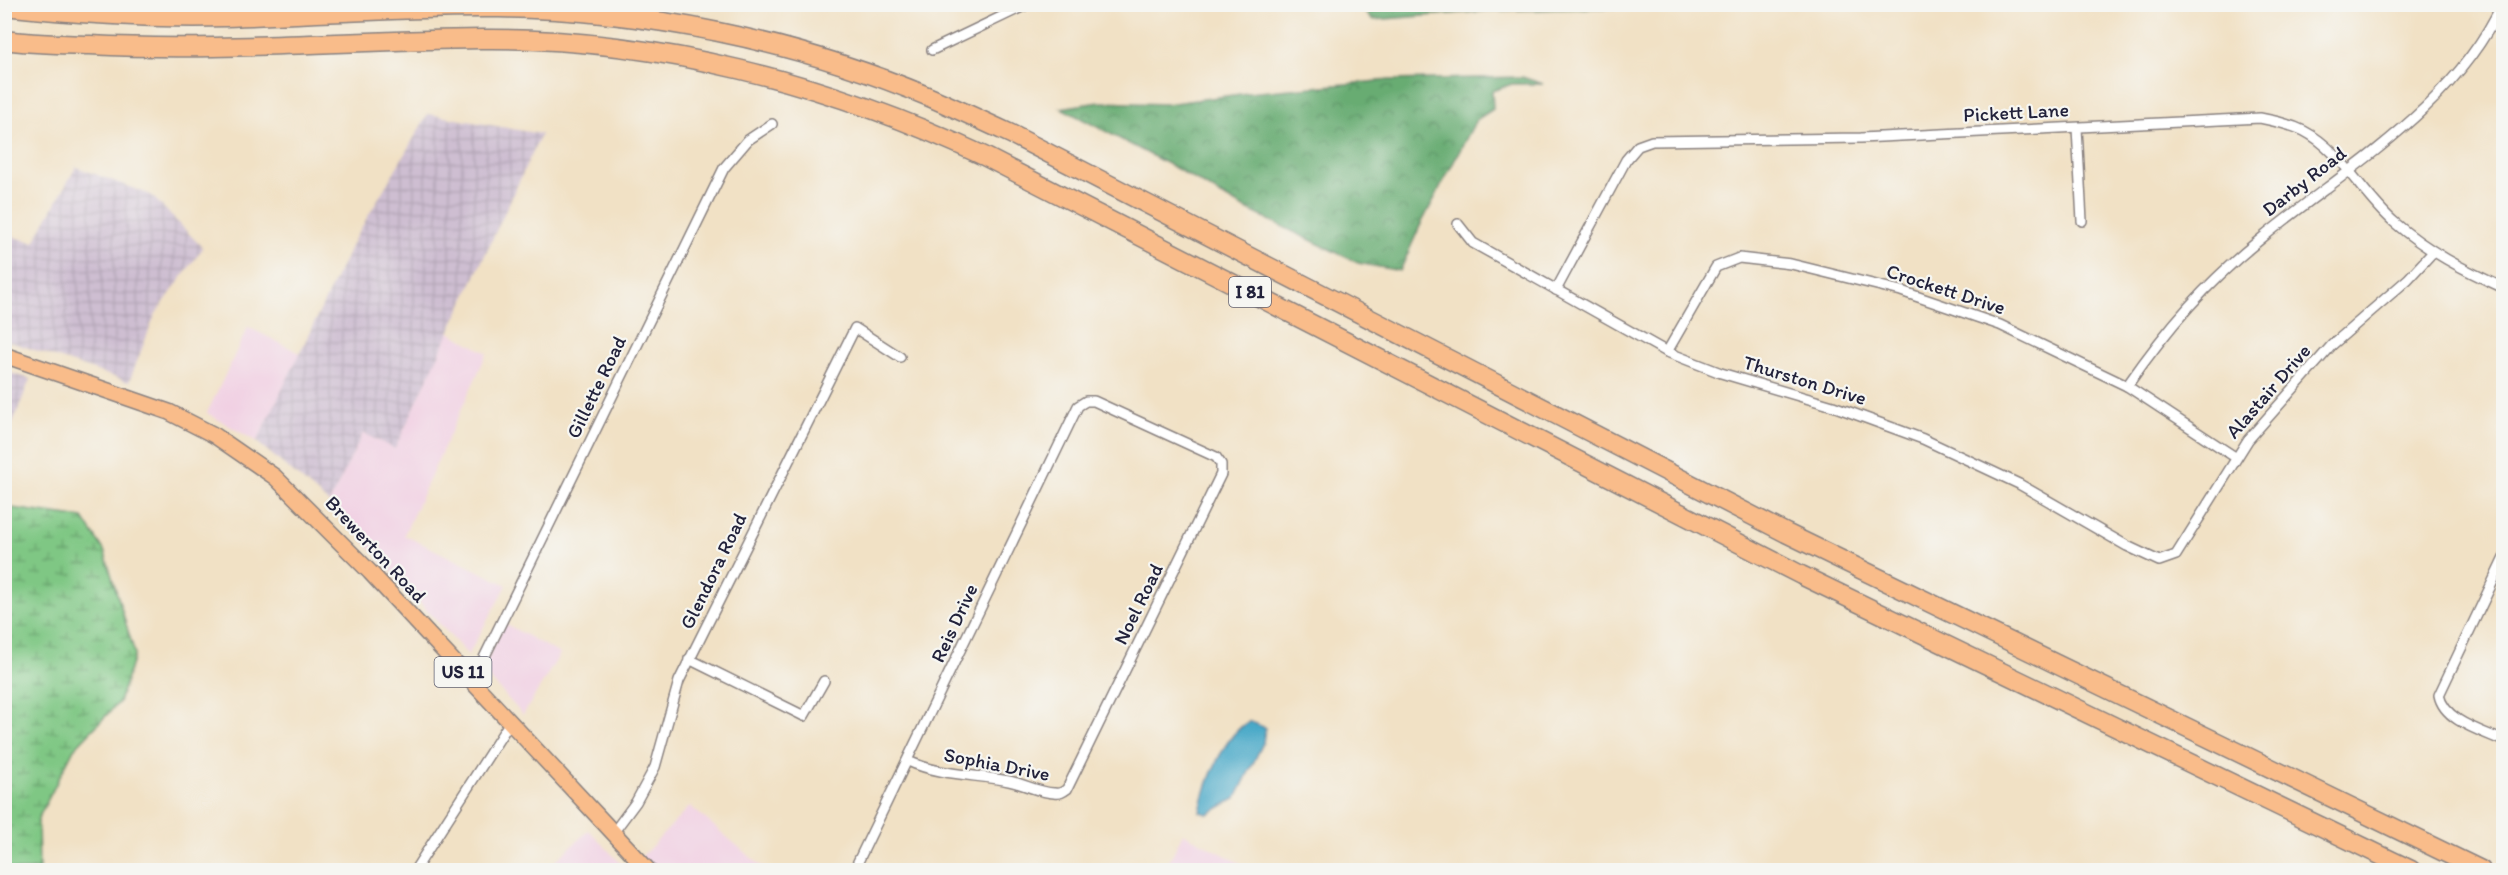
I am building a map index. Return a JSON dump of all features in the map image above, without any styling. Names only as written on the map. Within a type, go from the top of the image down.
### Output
[{"type":"highway","name":"I 81","points":[[4,6],[76,14],[224,17],[500,8],[580,13],[667,23],[762,42],[862,72],[926,95],[1011,134],[1786,532],[2481,870]]},
{"type":"highway","name":"I 81","points":[[4,40],[146,48],[247,48],[482,39],[542,41],[634,50],[779,79],[892,115],[984,156],[1801,575],[2411,870]]},
{"type":"main road","name":"Brewerton Road","points":[[4,355],[150,404],[236,449],[275,477],[307,505],[648,870]]},
{"type":"street","points":[[932,50],[1028,4]]},
{"type":"street","name":"Darby Road","points":[[2127,386],[2159,340],[2208,285],[2260,238],[2398,131],[2456,77],[2488,32],[2502,4]]},
{"type":"street","name":"Pickett Lane","points":[[1556,290],[1626,160],[1638,146],[1652,141],[1861,138],[2260,118],[2305,132],[2327,148],[2375,204],[2433,252],[2504,288]]},
{"type":"street","name":"Gillette Road","points":[[469,678],[481,664],[724,168],[748,140],[772,124]]},
{"type":"street","points":[[2076,128],[2082,221]]},
{"type":"street","name":"Thurston Drive","points":[[1458,224],[1473,243],[1667,352],[1721,373],[1833,406],[1923,439],[2019,484],[2150,558]]},
{"type":"street","name":"Alastair Drive","points":[[2150,558],[2164,561],[2176,555],[2235,457],[2317,360],[2408,279],[2433,252]]},
{"type":"street","name":"Crockett Drive","points":[[1667,352],[1716,267],[1730,260],[1749,258],[1844,276],[1949,306],[2000,325],[2127,386],[2235,457]]},
{"type":"street","name":"Glendora Road","points":[[613,832],[636,802],[655,767],[669,709],[689,659],[855,327],[900,357]]},
{"type":"street","name":"Reis Drive","points":[[854,870],[1075,411],[1086,401],[1094,401]]},
{"type":"street","name":"Noel Road","points":[[1073,779],[1221,474],[1221,464],[1205,450],[1094,401]]},
{"type":"street","points":[[2504,558],[2445,677],[2439,695],[2443,708],[2460,720],[2504,741]]},
{"type":"street","points":[[689,659],[804,716],[824,681]]},
{"type":"street","points":[[415,870],[510,722]]},
{"type":"street","name":"Sophia Drive","points":[[908,761],[932,770],[1006,780],[1052,793],[1061,793],[1067,789],[1073,779]]},
{"type":"shaded area","points":[[428,114],[541,134],[395,449],[363,433],[329,503],[257,442],[354,240]]},
{"type":"shaded area","points":[[76,167],[151,195],[203,248],[155,315],[129,382],[5,340],[5,235],[34,242]]},
{"type":"shaded area","points":[[248,327],[300,353],[257,442],[207,413]]},
{"type":"shaded area","points":[[449,332],[487,353],[404,535],[507,585],[468,655],[329,503],[363,433],[395,449]]},
{"type":"shaded area","points":[[4,371],[30,379],[5,443]]},
{"type":"shaded area","points":[[504,623],[560,654],[523,715],[482,670]]},
{"type":"shaded area","points":[[690,806],[766,870],[629,870]]},
{"type":"shaded area","points":[[589,830],[627,870],[546,870]]},
{"type":"shaded area","points":[[1183,833],[1253,870],[1165,870]]},
{"type":"green space","points":[[1359,5],[1710,5],[1488,11],[1372,20]]},
{"type":"green space","points":[[1522,77],[1543,84],[1512,84],[1492,91],[1493,109],[1476,120],[1420,226],[1400,271],[1358,263],[1240,206],[1179,170],[1061,108],[1099,102],[1166,104],[1248,93],[1389,80]]},
{"type":"green space","points":[[5,507],[83,518],[104,550],[135,654],[119,702],[74,749],[38,819],[39,870],[5,870]]},
{"type":"water","points":[[1250,721],[1265,728],[1263,743],[1236,798],[1208,814],[1200,812],[1211,774],[1224,748],[1241,727]]}]
